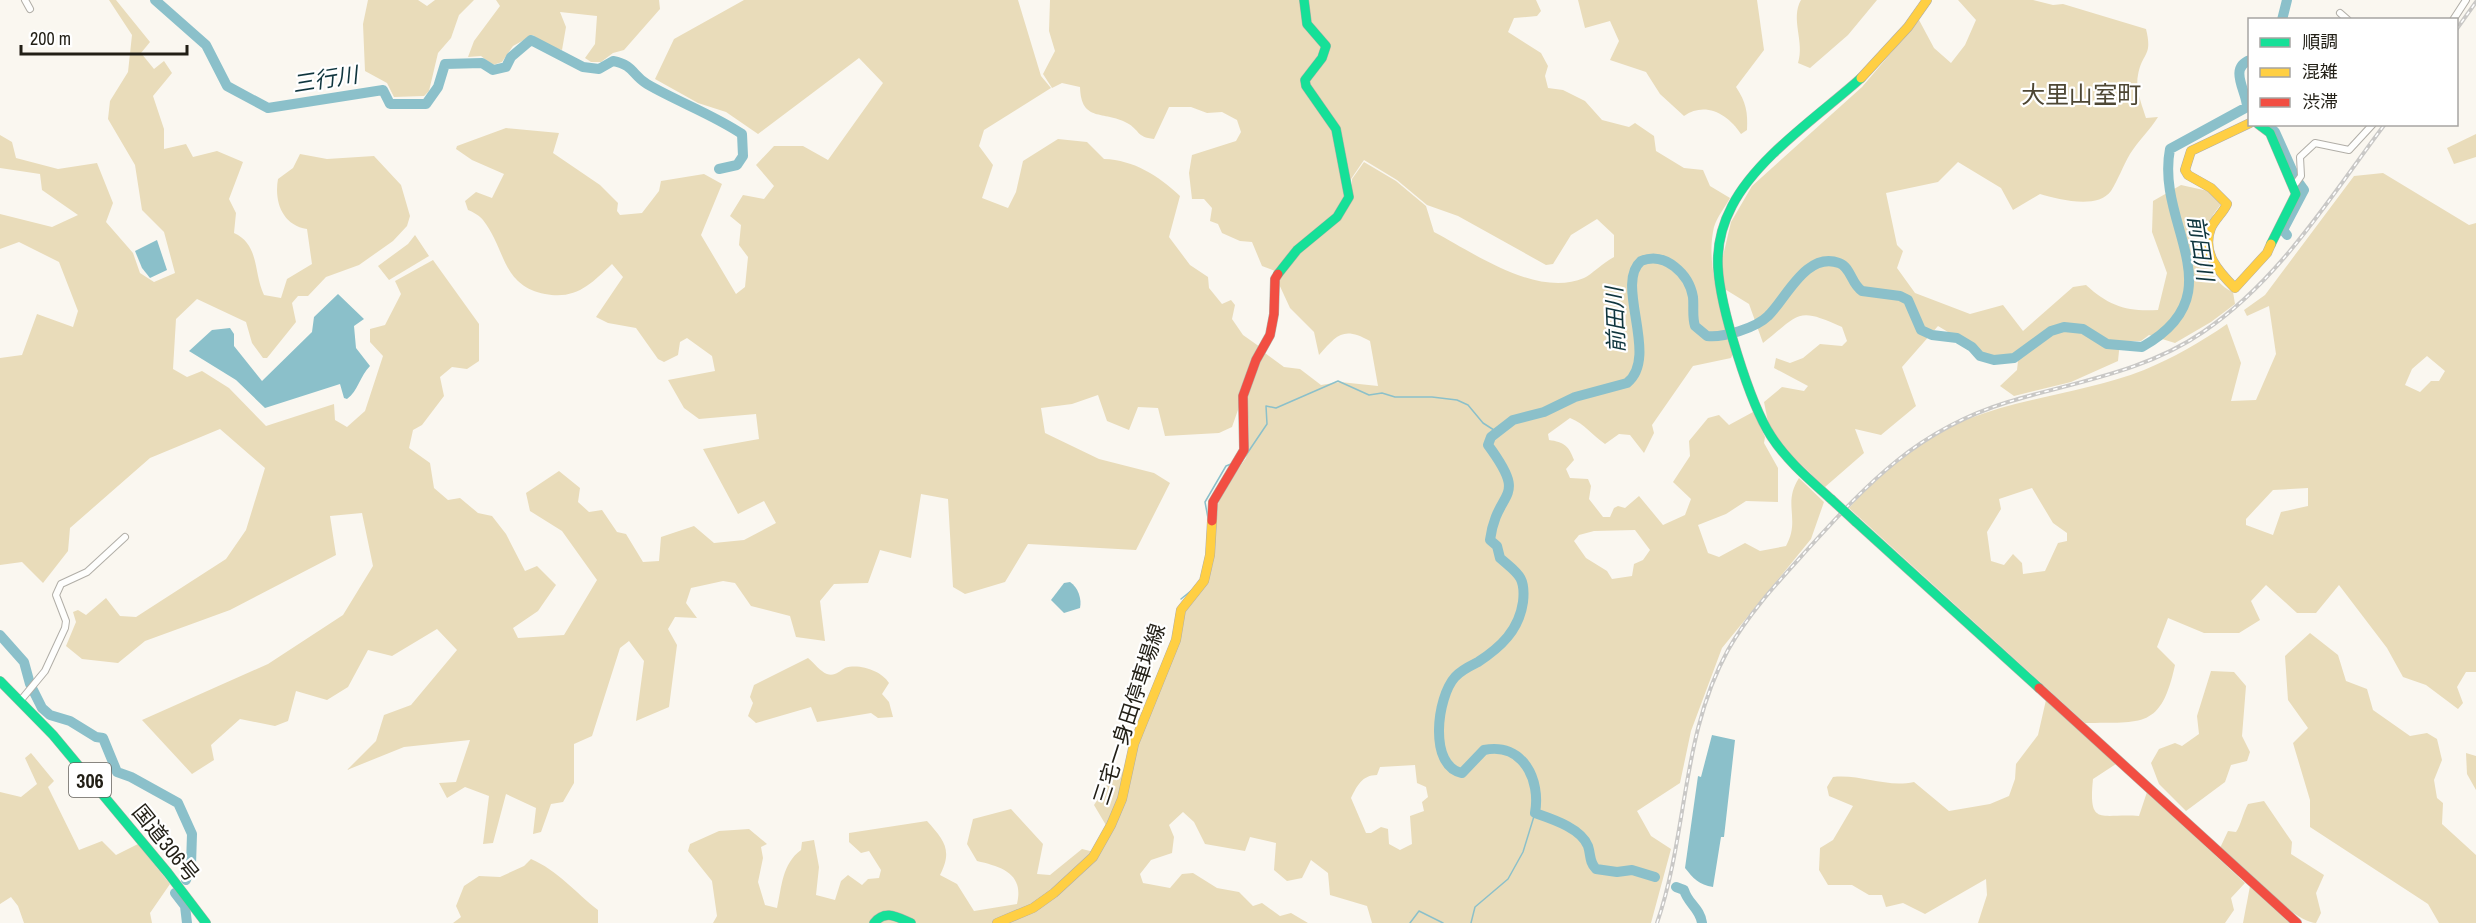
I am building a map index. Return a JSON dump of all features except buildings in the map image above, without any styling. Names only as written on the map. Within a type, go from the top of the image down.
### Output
[{"type":"main road","name":"三宅一身田停車場線","points":[[997,923],[1033,908],[1054,893],[1093,856],[1111,825],[1122,799],[1134,744],[1176,640],[1181,610],[1204,581],[1210,555],[1214,502],[1244,450],[1243,396],[1256,360],[1270,335],[1274,314],[1275,279],[1297,250],[1337,217],[1349,197],[1336,129],[1306,86],[1305,80],[1322,58],[1326,46],[1307,24],[1304,0]]},
{"type":"main road","points":[[1927,0],[1873,68],[1754,174],[1736,197],[1722,230],[1718,257],[1720,294],[1757,408],[1771,436],[1793,464],[2296,923]]},
{"type":"main road","points":[[2248,124],[2191,151],[2185,170],[2187,175],[2211,188],[2228,204],[2210,233],[2208,252],[2212,264],[2235,288],[2272,245],[2277,236],[2276,231],[2296,195],[2297,182],[2270,134],[2260,126]]},
{"type":"main road","name":"国道306号","points":[[0,681],[21,700],[170,875],[206,923]]},
{"type":"main road","points":[[874,923],[879,917],[890,914],[911,923]]},
{"type":"street","points":[[24,0],[30,9]]},
{"type":"street","points":[[2454,18],[2466,0]]},
{"type":"street","points":[[2340,13],[2346,18]]},
{"type":"street","points":[[2297,182],[2300,157],[2315,143],[2349,150],[2371,126]]},
{"type":"street","points":[[21,700],[45,671],[65,628],[66,621],[56,595],[61,584],[87,572],[125,537]]},
{"type":"shaded area","points":[[109,0],[116,0],[150,42],[141,53],[154,69],[164,61],[172,73],[153,96],[164,129],[164,149],[186,144],[193,157],[217,151],[243,162],[229,199],[236,213],[234,233],[242,238],[252,252],[264,295],[281,298],[287,279],[312,264],[307,229],[291,223],[282,211],[277,196],[278,179],[293,168],[300,154],[327,159],[374,156],[401,185],[410,216],[407,226],[393,241],[359,265],[326,277],[308,296],[298,296],[292,303],[296,322],[267,358],[263,358],[252,343],[246,322],[197,299],[176,319],[173,369],[187,377],[202,371],[229,388],[266,426],[334,404],[335,420],[347,427],[365,411],[383,356],[370,342],[370,329],[385,325],[401,294],[395,281],[433,260],[479,324],[479,361],[467,369],[452,367],[440,377],[444,396],[422,425],[413,430],[409,448],[430,463],[434,488],[448,500],[460,498],[478,513],[492,516],[506,534],[525,571],[537,566],[556,585],[538,611],[513,628],[518,638],[564,635],[597,580],[562,531],[530,511],[526,493],[559,471],[580,488],[578,502],[589,512],[602,510],[617,532],[626,534],[643,562],[659,561],[661,537],[694,526],[714,543],[744,540],[776,523],[764,501],[738,514],[703,449],[759,439],[756,414],[699,419],[684,408],[668,380],[715,371],[712,356],[687,338],[680,342],[678,355],[664,362],[658,359],[636,328],[608,323],[596,317],[623,277],[612,264],[590,284],[566,295],[545,294],[520,283],[506,264],[483,220],[468,210],[465,201],[476,192],[492,198],[504,174],[472,160],[456,149],[457,146],[506,128],[559,133],[553,153],[600,185],[618,203],[617,211],[620,215],[642,213],[659,191],[661,181],[704,174],[722,184],[701,235],[736,294],[745,287],[748,257],[739,245],[741,225],[730,216],[743,195],[764,199],[774,186],[756,165],[774,146],[803,146],[828,160],[883,83],[859,58],[758,134],[726,112],[698,103],[655,79],[674,39],[744,0],[1018,0],[1041,76],[1051,88],[984,130],[979,146],[993,165],[982,198],[1008,208],[1016,192],[1023,161],[1058,139],[1087,142],[1104,159],[1126,162],[1145,170],[1180,196],[1169,237],[1190,265],[1208,277],[1209,288],[1222,304],[1231,300],[1235,305],[1232,319],[1243,335],[1260,347],[1232,427],[1219,433],[1165,436],[1158,408],[1138,407],[1129,430],[1107,421],[1098,395],[1072,404],[1041,408],[1045,433],[1099,459],[1154,473],[1170,483],[1136,550],[1028,544],[1005,582],[965,594],[953,587],[948,499],[921,494],[911,558],[880,550],[868,583],[834,584],[820,601],[825,641],[796,637],[790,616],[751,606],[735,583],[723,581],[691,588],[686,603],[697,618],[675,617],[668,629],[677,645],[669,707],[636,721],[644,661],[629,641],[620,648],[592,736],[574,744],[574,783],[563,802],[551,804],[541,832],[533,834],[536,808],[506,794],[493,843],[483,844],[489,796],[465,787],[447,798],[439,783],[456,782],[470,740],[404,747],[347,770],[376,741],[384,715],[411,705],[457,650],[437,629],[392,656],[368,650],[348,687],[327,700],[296,691],[288,721],[275,726],[240,719],[211,745],[214,760],[192,774],[142,720],[268,664],[343,615],[373,566],[362,513],[330,516],[336,555],[230,610],[145,641],[118,663],[82,659],[66,646],[76,622],[73,612],[78,610],[86,615],[106,598],[120,616],[136,617],[226,559],[246,530],[265,468],[220,429],[150,458],[70,528],[68,551],[43,583],[22,562],[0,565],[0,358],[22,355],[37,314],[73,327],[78,311],[59,262],[19,242],[0,249],[0,214],[52,227],[78,215],[42,190],[40,174],[0,168],[0,135],[12,142],[16,158],[58,169],[97,163],[113,203],[106,222],[133,253],[140,273],[154,282],[175,273],[164,232],[142,210],[135,165],[108,119],[110,101],[128,72],[132,35]]},
{"type":"shaded area","points":[[368,0],[418,0],[427,6],[435,0],[474,0],[459,15],[451,38],[438,53],[429,91],[424,96],[394,97],[387,83],[365,71],[363,24]]},
{"type":"shaded area","points":[[496,0],[659,0],[660,9],[624,50],[613,53],[601,62],[591,62],[585,58],[595,44],[597,16],[560,12],[566,27],[562,50],[546,45],[533,35],[513,46],[502,62],[493,65],[481,56],[468,57],[474,41],[500,6]]},
{"type":"shaded area","points":[[1050,0],[1536,0],[1541,11],[1537,16],[1514,18],[1508,32],[1541,53],[1548,66],[1545,76],[1548,88],[1563,90],[1585,101],[1602,120],[1629,127],[1635,123],[1654,136],[1656,151],[1684,168],[1703,170],[1710,186],[1730,198],[1714,227],[1712,257],[1720,305],[1735,349],[1731,358],[1693,366],[1652,425],[1654,433],[1644,453],[1630,435],[1619,434],[1605,444],[1584,426],[1570,418],[1548,434],[1549,440],[1565,445],[1570,451],[1574,460],[1566,469],[1570,478],[1588,479],[1591,486],[1589,499],[1603,517],[1610,517],[1614,508],[1618,506],[1625,508],[1639,496],[1663,525],[1685,515],[1691,499],[1673,482],[1690,456],[1689,441],[1708,418],[1719,415],[1729,425],[1753,412],[1765,437],[1764,443],[1778,468],[1778,502],[1746,501],[1726,514],[1698,525],[1708,553],[1719,557],[1745,543],[1760,551],[1786,546],[1792,528],[1792,496],[1799,478],[1824,502],[1811,539],[1722,648],[1691,731],[1680,783],[1637,811],[1651,836],[1671,849],[1651,923],[1372,923],[1367,906],[1330,895],[1328,873],[1311,860],[1302,878],[1287,881],[1274,870],[1276,843],[1250,837],[1245,851],[1205,844],[1194,822],[1183,812],[1169,825],[1174,837],[1172,853],[1151,860],[1140,874],[1143,883],[1170,888],[1182,874],[1193,873],[1217,888],[1239,892],[1253,906],[1262,903],[1280,916],[1291,913],[1308,923],[713,923],[717,916],[712,881],[688,851],[690,844],[719,831],[749,829],[767,844],[761,847],[763,858],[758,882],[765,905],[777,908],[786,869],[801,850],[802,842],[814,840],[819,867],[816,895],[835,900],[841,881],[848,875],[862,885],[868,879],[879,878],[881,870],[869,851],[861,853],[849,842],[849,833],[927,821],[945,846],[946,859],[940,875],[957,884],[974,911],[1017,904],[1018,894],[1017,885],[1009,873],[977,861],[967,844],[973,819],[1011,809],[1043,844],[1037,874],[1050,875],[1082,849],[1098,853],[1110,832],[1094,805],[1116,771],[1130,770],[1135,749],[1183,615],[1205,586],[1213,564],[1217,507],[1222,491],[1246,458],[1249,441],[1247,392],[1254,368],[1265,353],[1284,367],[1300,369],[1321,385],[1340,382],[1378,386],[1370,341],[1353,334],[1341,335],[1319,355],[1314,332],[1290,308],[1278,282],[1292,260],[1351,200],[1352,179],[1364,162],[1396,181],[1426,206],[1434,232],[1487,261],[1526,278],[1566,283],[1584,278],[1614,257],[1614,235],[1597,219],[1571,235],[1553,264],[1546,265],[1458,216],[1427,205],[1397,180],[1364,160],[1351,179],[1339,211],[1275,271],[1262,266],[1252,242],[1240,241],[1222,233],[1218,224],[1210,221],[1212,208],[1204,199],[1192,199],[1189,173],[1192,155],[1236,141],[1241,132],[1237,120],[1222,112],[1207,113],[1191,107],[1169,107],[1154,139],[1144,137],[1127,123],[1118,119],[1095,114],[1085,106],[1081,98],[1080,87],[1062,83],[1052,88],[1043,74],[1055,51],[1049,31]],"holes":[[[1635,530],[1650,550],[1643,560],[1634,564],[1632,576],[1612,579],[1607,571],[1586,558],[1574,541],[1579,535],[1594,531]],[[1415,765],[1417,783],[1426,787],[1428,797],[1422,802],[1424,811],[1410,816],[1412,844],[1400,850],[1389,844],[1388,829],[1381,827],[1371,833],[1366,833],[1351,798],[1361,782],[1367,777],[1377,775],[1380,767]]]},
{"type":"shaded area","points":[[1578,0],[1757,0],[1764,50],[1736,87],[1746,107],[1747,130],[1741,134],[1730,121],[1708,110],[1692,112],[1684,116],[1660,94],[1646,72],[1610,60],[1619,41],[1610,21],[1585,28]]},
{"type":"shaded area","points":[[1801,0],[1877,0],[1848,35],[1810,68],[1798,63],[1800,47],[1797,15]]},
{"type":"shaded area","points":[[1958,0],[2033,0],[2053,5],[2063,4],[2146,29],[2148,50],[2138,75],[2138,91],[2146,118],[2158,117],[2130,154],[2111,191],[2105,197],[2097,200],[2077,202],[2040,194],[2013,210],[2001,188],[1958,162],[1938,182],[1886,193],[1897,245],[1903,251],[1897,268],[1915,293],[1970,314],[2003,305],[2023,331],[2073,287],[2086,285],[2111,303],[2128,309],[2158,310],[2167,273],[2152,232],[2153,201],[2181,185],[2208,191],[2221,204],[2213,215],[2201,247],[2216,279],[2226,289],[2233,292],[2235,304],[2211,322],[2175,343],[2149,335],[2141,341],[2120,341],[2118,361],[2071,382],[2014,396],[2000,386],[2017,370],[2018,361],[1983,353],[1938,326],[1902,367],[1916,406],[1881,435],[1855,429],[1864,453],[1825,487],[1788,452],[1769,427],[1764,402],[1782,387],[1804,391],[1808,386],[1774,368],[1776,358],[1790,363],[1803,358],[1820,344],[1842,346],[1847,341],[1842,327],[1807,315],[1792,320],[1763,343],[1749,304],[1723,288],[1723,256],[1731,222],[1752,186],[1862,87],[1919,20],[1934,48],[1951,63],[1965,45],[1976,20]]},
{"type":"shaded area","points":[[2476,134],[2476,157],[2454,164],[2447,148]]},
{"type":"shaded area","points":[[2383,173],[2469,225],[2476,223],[2476,672],[2466,672],[2457,687],[2463,703],[2458,709],[2426,685],[2403,677],[2387,648],[2339,585],[2316,613],[2297,613],[2266,585],[2251,601],[2260,620],[2239,633],[2204,633],[2168,618],[2157,647],[2175,665],[2163,701],[2156,711],[2146,718],[2135,721],[2085,723],[1849,508],[1875,481],[1904,457],[1935,435],[1951,427],[1989,411],[2123,378],[2166,360],[2227,324],[2241,363],[2231,401],[2256,400],[2276,354],[2269,306],[2247,316],[2244,310],[2265,295],[2354,176]],"holes":[[[2427,356],[2445,371],[2439,381],[2431,381],[2420,392],[2405,385],[2412,369]],[[2032,488],[2053,523],[2067,533],[2067,541],[2058,543],[2045,571],[2023,574],[2022,563],[2013,554],[2004,565],[1991,561],[1987,532],[2001,509],[1999,499]],[[2308,488],[2308,506],[2281,512],[2273,535],[2246,525],[2246,519],[2273,490]]]},
{"type":"shaded area","points":[[415,235],[429,256],[389,280],[378,266],[408,244]]},
{"type":"shaded area","points":[[2310,633],[2338,655],[2346,681],[2367,689],[2373,710],[2410,736],[2427,733],[2437,739],[2442,760],[2434,780],[2437,798],[2443,803],[2442,824],[2476,855],[2476,923],[2439,923],[2428,904],[2310,827],[2310,800],[2293,743],[2308,728],[2288,700],[2285,656]]},
{"type":"shaded area","points":[[808,658],[830,675],[845,668],[857,667],[870,669],[881,675],[889,683],[882,694],[889,702],[893,717],[878,718],[871,713],[817,722],[811,707],[756,723],[748,716],[753,703],[750,697],[754,685]]},
{"type":"shaded area","points":[[2211,671],[2234,672],[2246,686],[2242,736],[2250,752],[2247,761],[2231,765],[2225,782],[2186,811],[2159,784],[2151,763],[2159,749],[2175,743],[2182,746],[2199,734],[2197,716]]},
{"type":"shaded area","points":[[2046,700],[2116,764],[2093,779],[2092,795],[2095,811],[2106,816],[2139,816],[2147,792],[2245,883],[2231,898],[2234,910],[2225,923],[1978,923],[1987,895],[1986,879],[1925,914],[1903,903],[1886,907],[1882,895],[1869,895],[1852,885],[1828,885],[1819,870],[1820,848],[1833,840],[1853,806],[1829,796],[1827,787],[1833,777],[1854,777],[1893,783],[1914,782],[1949,811],[1990,804],[2009,796],[2015,779],[2016,764],[2038,735]]},
{"type":"shaded area","points":[[31,753],[54,781],[48,787],[79,850],[102,841],[116,855],[138,844],[170,884],[150,913],[152,923],[24,923],[18,906],[11,897],[0,904],[0,792],[21,797],[37,784],[25,758]]},
{"type":"shaded area","points":[[2466,753],[2476,756],[2476,790],[2467,774]]},
{"type":"shaded area","points":[[2264,801],[2292,842],[2291,854],[2324,875],[2316,893],[2321,913],[2316,923],[2295,914],[2281,904],[2220,848],[2228,831],[2236,832],[2248,804]]},
{"type":"shaded area","points":[[531,859],[558,875],[598,910],[598,923],[453,923],[461,917],[456,906],[464,886],[479,876],[500,877],[524,866]]},
{"type":"shaded area","points":[[2250,886],[2290,923],[2243,923]]},
{"type":"water","points":[[157,240],[167,270],[150,278],[142,268],[135,251]]},
{"type":"water","points":[[338,294],[364,319],[354,326],[356,348],[370,366],[347,399],[344,398],[340,384],[265,408],[236,380],[189,351],[212,330],[230,328],[234,334],[234,346],[262,381],[312,332],[314,317]]},
{"type":"water","points":[[1070,582],[1079,594],[1080,608],[1064,613],[1051,600],[1064,583]]},
{"type":"water","points":[[1712,735],[1735,740],[1724,837],[1721,837],[1713,887],[1697,881],[1685,868],[1698,776],[1701,777]]},
{"type":"waterway","name":"三行川","points":[[155,0],[206,45],[227,86],[268,108],[383,90],[390,104],[426,104],[438,87],[445,64],[482,63],[493,70],[506,67],[511,57],[531,40],[583,67],[599,69],[613,61],[620,63],[647,84],[742,134],[743,156],[737,165],[719,169]]},
{"type":"waterway","name":"前田川","points":[[2282,18],[2287,0]]},
{"type":"waterway","name":"前田川","points":[[1655,877],[1632,870],[1617,872],[1596,869],[1591,861],[1588,846],[1579,834],[1565,825],[1535,813],[1536,800],[1532,776],[1519,758],[1509,752],[1498,749],[1484,750],[1462,773],[1451,768],[1444,758],[1440,745],[1440,714],[1449,687],[1460,672],[1478,662],[1508,637],[1518,621],[1523,602],[1522,581],[1516,572],[1500,558],[1497,546],[1490,540],[1494,523],[1509,486],[1507,476],[1488,445],[1491,437],[1513,420],[1544,412],[1575,397],[1627,383],[1636,371],[1639,356],[1639,339],[1633,303],[1634,272],[1641,261],[1650,259],[1667,262],[1687,280],[1693,297],[1695,326],[1707,336],[1739,331],[1763,320],[1807,270],[1827,261],[1843,265],[1862,291],[1900,296],[1908,300],[1921,330],[1932,335],[1957,338],[1972,347],[1980,356],[1994,360],[2014,358],[2051,331],[2064,327],[2083,329],[2107,344],[2142,347],[2170,326],[2185,304],[2189,281],[2186,257],[2168,177],[2170,149],[2247,107],[2239,74],[2240,69],[2248,61]]},
{"type":"waterway","name":"前田川","points":[[2269,126],[2275,132],[2296,179],[2304,190],[2283,230],[2287,235]]},
{"type":"waterway","points":[[1240,464],[1267,424],[1266,406],[1276,408],[1338,381],[1369,395],[1382,393],[1395,397],[1457,400],[1468,405],[1483,423],[1497,432]]},
{"type":"waterway","points":[[1208,518],[1205,502],[1226,466],[1231,464]]},
{"type":"waterway","points":[[1181,599],[1192,590]]},
{"type":"waterway","points":[[0,635],[24,662],[30,684]]},
{"type":"waterway","points":[[33,690],[42,708],[50,715],[70,721],[96,737],[103,738],[117,772],[131,777],[178,803],[192,834],[191,865],[186,880]]},
{"type":"waterway","points":[[1471,923],[1475,907],[1508,879],[1523,852],[1535,813]]},
{"type":"waterway","name":"前田川","points":[[1676,887],[1684,890],[1699,913],[1702,923]]},
{"type":"waterway","points":[[175,893],[185,906],[187,923]]},
{"type":"waterway","points":[[1410,923],[1419,911],[1443,923]]},
{"type":"railway","points":[[2458,27],[2476,2]]},
{"type":"railway","points":[[1657,923],[1675,854],[1693,750],[1701,716],[1713,682],[1728,650],[1745,623],[1807,550],[1874,481],[1921,443],[1947,427],[2008,402],[2133,366],[2181,346],[2203,332],[2231,311],[2280,263],[2324,208],[2384,126]]},
{"type":"traffic: fast","points":[[1278,274],[1297,250],[1337,217],[1349,197],[1336,129],[1306,86],[1305,80],[1322,58],[1326,46],[1307,24],[1304,0]]},
{"type":"traffic: fast","points":[[1831,499],[1784,454],[1771,436],[1754,402],[1737,354],[1724,306],[1718,251],[1728,213],[1743,188],[1757,171],[1790,138],[1861,78]]},
{"type":"traffic: fast","points":[[2261,126],[2270,133],[2296,194],[2271,244]]},
{"type":"traffic: fast","points":[[1831,499],[1856,522]]},
{"type":"traffic: fast","points":[[1856,522],[2039,688]]},
{"type":"traffic: fast","points":[[0,681],[53,735],[168,873],[206,923]]},
{"type":"traffic: fast","points":[[874,923],[887,915],[911,923]]},
{"type":"traffic: slow","points":[[1861,78],[1908,27],[1927,0]]},
{"type":"traffic: slow","points":[[2248,124],[2191,151],[2185,170],[2188,175],[2211,188],[2227,204],[2211,228],[2208,246],[2218,269],[2235,288],[2267,253],[2271,244]]},
{"type":"traffic: slow","points":[[997,923],[1033,908],[1054,893],[1093,857],[1111,825],[1122,799],[1134,744],[1176,640],[1181,610],[1204,581],[1210,555],[1212,521]]},
{"type":"traffic: jam","points":[[1212,521],[1213,502],[1244,450],[1243,396],[1256,360],[1270,335],[1274,314],[1275,279],[1278,274]]},
{"type":"traffic: jam","points":[[2039,688],[2297,923]]},
{"type":"district","name":"大里山室町","points":[[2081,94]]}]
